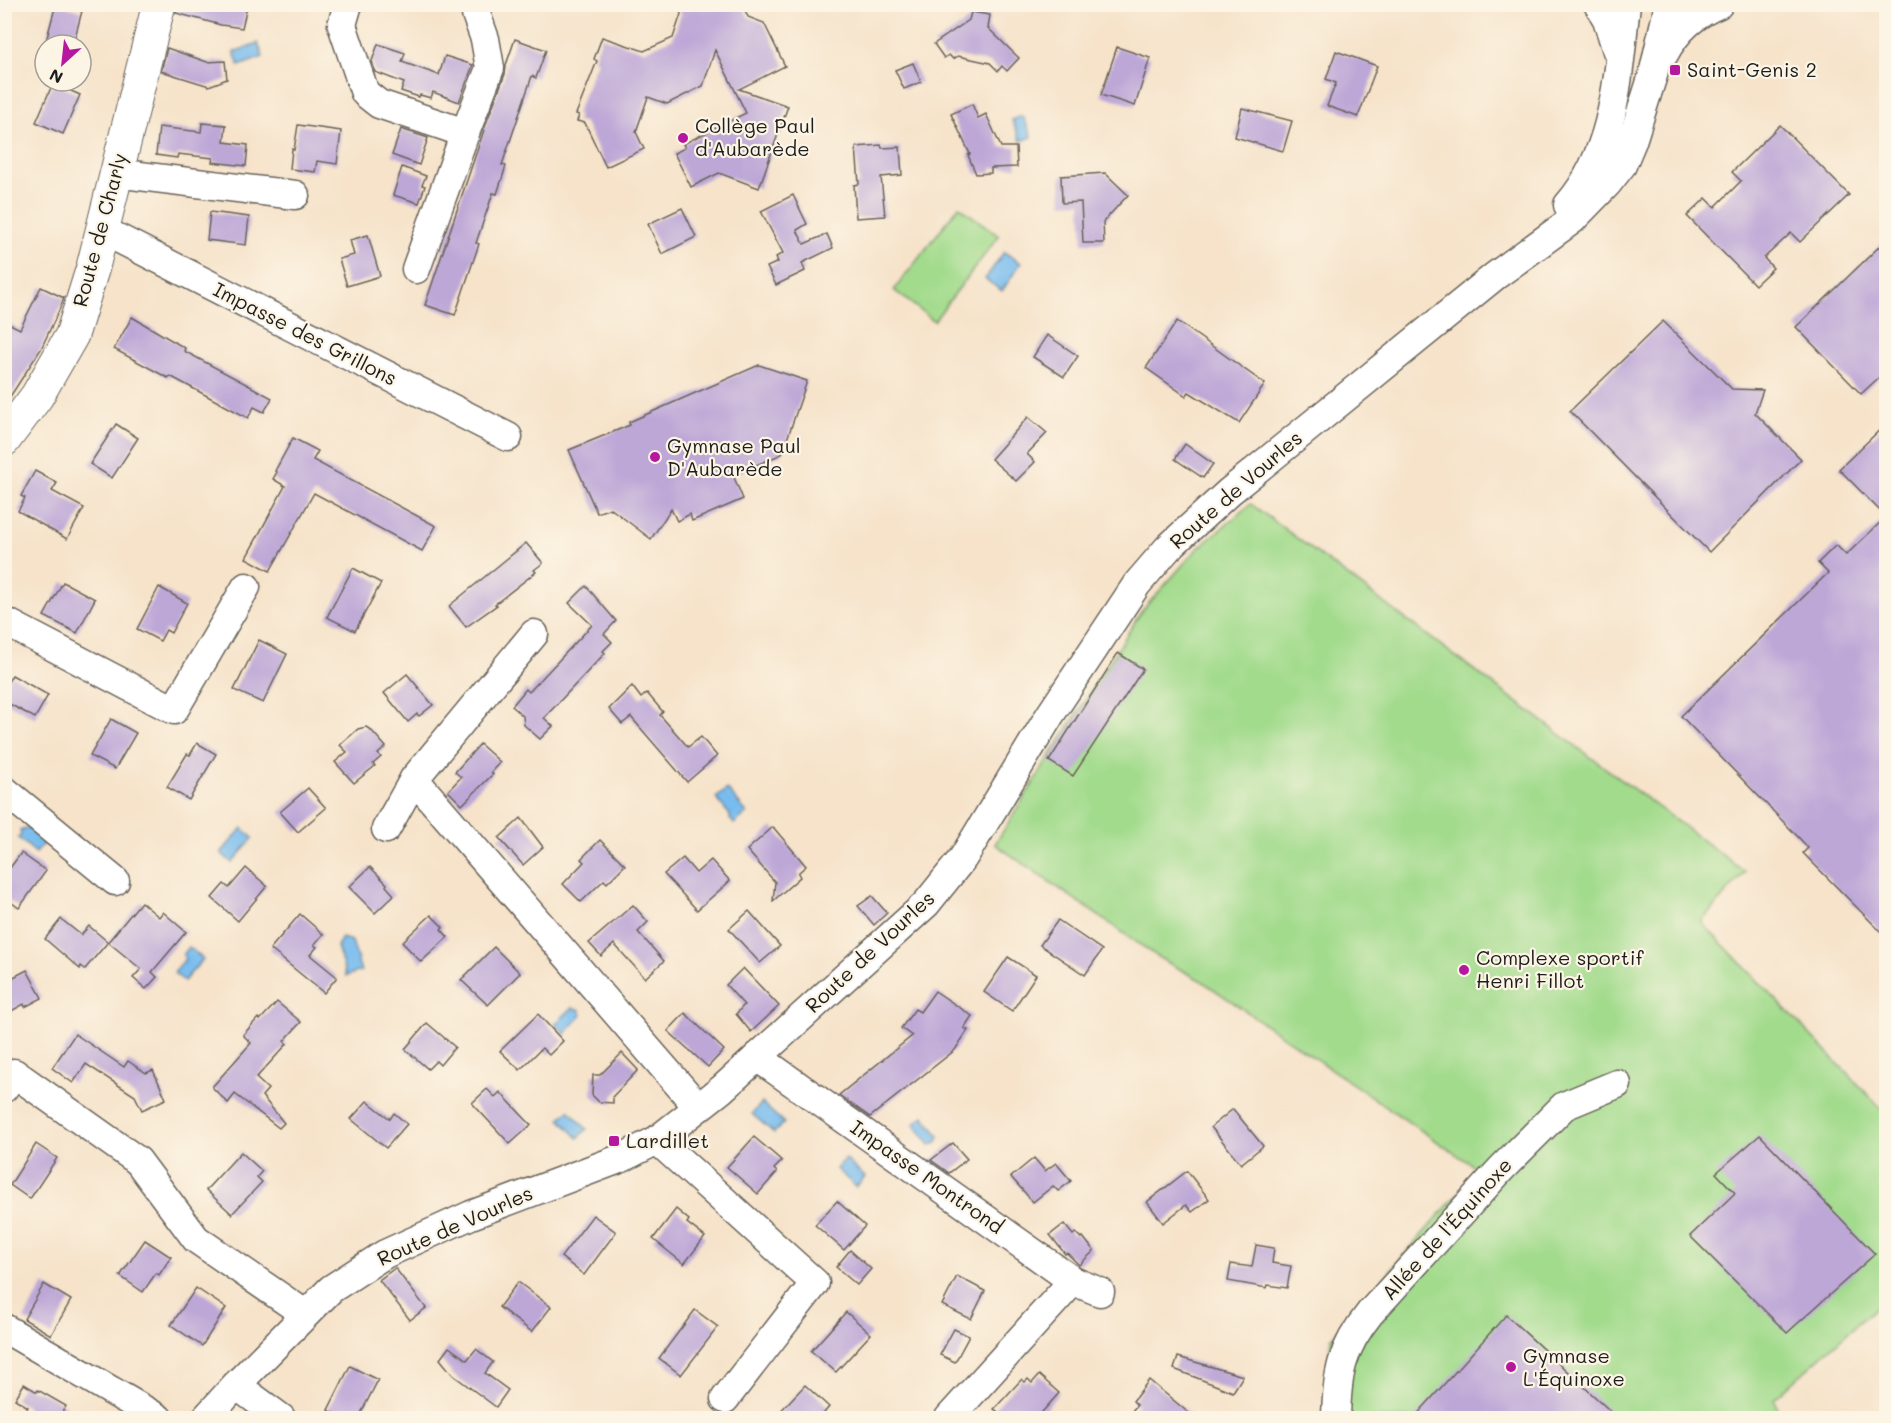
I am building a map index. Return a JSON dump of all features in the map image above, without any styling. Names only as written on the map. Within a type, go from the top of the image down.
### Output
[{"type":"main road","name":"Route de Charly","points":[[4,440],[37,396],[72,336],[93,267],[159,4]]},
{"type":"street","points":[[348,4],[342,26],[365,93],[379,104],[465,133]]},
{"type":"street","points":[[416,269],[489,68],[485,39],[476,14],[478,4]]},
{"type":"street","points":[[1598,4],[1615,40],[1620,62]]},
{"type":"street","name":"Route de Vourles","points":[[1525,254],[1584,186],[1597,162],[1609,128],[1620,62],[1626,4]]},
{"type":"street","points":[[1650,4],[1646,52],[1653,75]]},
{"type":"street","name":"Route de Vourles","points":[[206,1419],[236,1385],[331,1289],[385,1254],[471,1215],[622,1158],[657,1140],[758,1057],[926,904],[963,858],[1050,715],[1119,610],[1137,584],[1168,548],[1228,492],[1331,411],[1495,276],[1572,220],[1608,184],[1622,165],[1632,141],[1653,75],[1669,4]]},
{"type":"street","points":[[1653,75],[1671,39],[1698,15],[1719,4]]},
{"type":"street","points":[[116,173],[295,195]]},
{"type":"street","name":"Impasse des Grillons","points":[[102,231],[508,437]]},
{"type":"street","points":[[4,621],[174,710],[246,587]]},
{"type":"street","points":[[386,829],[414,779],[534,634]]},
{"type":"street","points":[[414,779],[698,1107]]},
{"type":"street","points":[[4,790],[115,881]]},
{"type":"street","name":"Impasse Montrond","points":[[758,1057],[1073,1281],[1100,1292]]},
{"type":"street","points":[[4,1088],[14,1073],[138,1161],[196,1239],[305,1314]]},
{"type":"street","name":"Allée de l'Équinoxe","points":[[1336,1419],[1337,1382],[1343,1358],[1370,1313],[1502,1168],[1564,1106],[1617,1084]]},
{"type":"street","points":[[657,1140],[814,1283],[725,1399]]},
{"type":"street","points":[[949,1419],[1073,1281]]},
{"type":"street","points":[[4,1328],[158,1419]]},
{"type":"street","points":[[236,1385],[281,1419]]},
{"type":"green space","points":[[959,206],[999,236],[934,321],[894,290]]},
{"type":"green space","name":"Complexe sportif Henri Fillot","points":[[1251,504],[1745,872],[1701,922],[1886,1113],[1886,1298],[1774,1399],[1780,1418],[1324,1418],[1331,1338],[1479,1170],[1200,980],[1161,959],[995,844],[1141,612],[1197,549]]},
{"type":"water","points":[[258,43],[263,57],[239,66],[234,52]]},
{"type":"water","points":[[1023,116],[1032,137],[1021,141],[1012,120]]},
{"type":"water","points":[[1004,252],[1021,263],[1002,291],[985,279]]},
{"type":"water","points":[[727,789],[747,813],[734,824],[730,815],[716,798]]},
{"type":"water","points":[[28,827],[45,841],[36,853],[18,838],[21,835],[20,831]]},
{"type":"water","points":[[242,828],[253,838],[232,863],[221,853]]},
{"type":"water","points":[[342,938],[352,941],[361,971],[346,976],[337,946]]},
{"type":"water","points":[[189,947],[203,959],[184,981],[174,973],[185,959],[183,955]]},
{"type":"water","points":[[572,1008],[579,1009],[582,1015],[565,1034],[555,1024]]},
{"type":"water","points":[[762,1103],[784,1123],[774,1133],[752,1114]]},
{"type":"water","points":[[569,1110],[587,1129],[578,1138],[560,1119]]},
{"type":"water","points":[[924,1116],[940,1137],[937,1143],[930,1145],[914,1124]]},
{"type":"water","points":[[845,1159],[865,1177],[856,1187],[836,1169]]},
{"type":"building","points":[[56,4],[82,11],[76,33],[48,33]]},
{"type":"building","points":[[177,4],[238,4],[247,7],[242,28],[176,13]]},
{"type":"building","points":[[677,4],[742,4],[748,17],[764,23],[785,66],[739,89],[788,106],[759,188],[719,173],[691,187],[674,153],[685,148],[683,144],[746,113],[715,50],[703,86],[667,104],[648,97],[636,132],[644,149],[606,167],[585,123],[577,121],[579,115],[576,114],[597,61],[594,59],[602,37],[644,51],[673,38],[681,14]]},
{"type":"building","points":[[971,12],[990,15],[988,28],[1019,58],[1007,71],[1002,66],[998,71],[990,63],[958,56],[953,59],[949,55],[944,58],[934,44],[969,20]]},
{"type":"building","points":[[515,39],[546,50],[536,78],[532,76],[502,165],[506,166],[497,194],[493,193],[455,315],[425,305]]},
{"type":"building","points":[[378,44],[405,53],[402,62],[439,75],[445,56],[473,65],[459,102],[433,92],[431,98],[401,91],[404,83],[375,72],[372,61]]},
{"type":"building","points":[[1117,47],[1150,58],[1135,106],[1101,95]]},
{"type":"building","points":[[167,48],[207,62],[225,61],[227,79],[209,86],[161,71]]},
{"type":"building","points":[[1336,51],[1377,66],[1358,117],[1327,106],[1336,83],[1326,79]]},
{"type":"building","points":[[913,63],[921,82],[904,89],[895,70]]},
{"type":"building","points":[[49,93],[80,95],[63,134],[36,122]]},
{"type":"building","points":[[972,104],[978,118],[986,114],[1001,147],[1016,147],[1017,167],[991,168],[991,173],[976,174],[968,155],[970,154],[951,114]]},
{"type":"building","points":[[1242,108],[1292,121],[1283,151],[1235,137]]},
{"type":"building","points":[[202,123],[226,125],[224,142],[248,145],[246,166],[212,162],[213,158],[178,154],[177,158],[156,155],[159,127],[201,132]]},
{"type":"building","points":[[298,125],[341,131],[337,164],[317,161],[315,172],[290,169]]},
{"type":"building","points":[[1780,125],[1849,195],[1800,242],[1791,233],[1764,258],[1773,268],[1755,285],[1687,216],[1706,198],[1715,207],[1741,181],[1732,172]]},
{"type":"building","points":[[401,129],[428,138],[419,165],[392,155]]},
{"type":"building","points":[[881,145],[882,148],[900,147],[902,175],[881,177],[885,216],[856,218],[854,185],[859,184],[856,147]]},
{"type":"building","points":[[402,167],[426,176],[419,203],[393,195]]},
{"type":"building","points":[[1105,173],[1128,195],[1103,222],[1104,243],[1083,243],[1081,202],[1062,203],[1061,176]]},
{"type":"building","points":[[793,195],[807,224],[797,230],[804,244],[827,234],[833,248],[802,263],[805,271],[776,285],[767,267],[778,262],[776,257],[783,253],[761,211]]},
{"type":"building","points":[[682,208],[696,237],[662,254],[648,224]]},
{"type":"building","points":[[210,212],[249,217],[246,245],[207,240]]},
{"type":"building","points":[[368,235],[380,276],[347,286],[339,259],[354,255],[350,240]]},
{"type":"building","points":[[1887,239],[1887,370],[1861,394],[1796,327]]},
{"type":"building","points":[[41,287],[64,298],[41,349],[4,406],[4,334],[10,324],[20,329]]},
{"type":"building","points":[[132,317],[185,348],[184,351],[272,398],[264,412],[254,407],[248,418],[114,349]]},
{"type":"building","points":[[1177,321],[1265,384],[1239,423],[1189,392],[1186,396],[1146,368]]},
{"type":"building","points":[[1663,321],[1732,389],[1763,390],[1755,413],[1801,459],[1709,552],[1570,411]]},
{"type":"building","points":[[1047,335],[1078,356],[1064,377],[1033,357]]},
{"type":"building","name":"Gymnase Paul D'Aubarède","points":[[759,365],[807,381],[782,454],[733,475],[743,499],[692,521],[690,514],[677,521],[671,509],[651,539],[610,508],[597,513],[569,450],[630,425],[629,422]]},
{"type":"building","points":[[1028,417],[1047,433],[1027,454],[1035,462],[1016,481],[991,459]]},
{"type":"building","points":[[1887,423],[1887,938],[1803,853],[1808,848],[1801,840],[1681,716],[1828,573],[1818,563],[1836,545],[1846,555],[1886,517],[1839,469]]},
{"type":"building","points":[[116,424],[138,438],[112,478],[90,464]]},
{"type":"building","points":[[293,438],[318,451],[313,460],[436,526],[422,551],[314,493],[270,571],[246,558],[285,486],[273,479]]},
{"type":"building","points":[[1185,444],[1213,464],[1203,478],[1175,459]]},
{"type":"building","points":[[35,471],[57,483],[52,491],[84,508],[67,539],[18,511],[25,498],[21,496]]},
{"type":"building","points":[[526,543],[543,563],[534,570],[536,572],[495,604],[497,605],[466,627],[449,606]]},
{"type":"building","points":[[353,568],[381,583],[355,631],[327,617]]},
{"type":"building","points":[[63,582],[95,599],[77,633],[44,616]]},
{"type":"building","points":[[586,586],[616,621],[604,634],[612,642],[603,651],[605,653],[544,718],[553,726],[540,739],[524,725],[523,716],[512,706],[526,689],[529,692],[592,625],[569,603]]},
{"type":"building","points":[[159,587],[187,603],[171,633],[166,630],[160,641],[137,629]]},
{"type":"building","points":[[259,640],[287,654],[263,703],[234,690]]},
{"type":"building","points":[[1118,653],[1143,669],[1073,776],[1049,761]]},
{"type":"building","points":[[407,674],[433,705],[408,722],[384,693]]},
{"type":"building","points":[[12,675],[48,695],[35,718],[4,701],[4,689]]},
{"type":"building","points":[[632,686],[641,698],[647,693],[663,712],[660,715],[688,747],[701,737],[717,756],[687,782],[631,717],[622,724],[609,709]]},
{"type":"building","points":[[111,719],[136,733],[115,769],[90,756]]},
{"type":"building","points":[[366,727],[386,747],[378,754],[381,757],[373,764],[375,766],[354,783],[335,762],[347,752],[340,745],[358,729]]},
{"type":"building","points":[[197,743],[216,754],[189,800],[167,787],[187,754],[190,755]]},
{"type":"building","points":[[480,744],[500,762],[491,772],[493,774],[462,805],[448,791],[461,777],[455,772]]},
{"type":"building","points":[[308,788],[326,808],[298,832],[280,812]]},
{"type":"building","points":[[521,818],[543,847],[523,865],[499,838]]},
{"type":"building","points":[[773,827],[806,866],[798,873],[800,877],[773,901],[775,882],[747,850]]},
{"type":"building","points":[[600,840],[625,865],[607,883],[604,880],[581,902],[563,884],[584,862],[581,859]]},
{"type":"building","points":[[21,853],[46,871],[19,908],[4,897],[4,876]]},
{"type":"building","points":[[683,858],[696,873],[711,860],[730,881],[697,910],[664,874]]},
{"type":"building","points":[[370,867],[387,884],[386,886],[394,895],[375,913],[349,887]]},
{"type":"building","points":[[246,868],[267,886],[238,921],[212,898],[224,884],[229,888]]},
{"type":"building","points":[[872,896],[887,913],[874,925],[858,906]]},
{"type":"building","points":[[141,902],[159,917],[163,912],[186,932],[152,972],[157,977],[146,989],[133,978],[141,969],[108,942]]},
{"type":"building","points":[[633,905],[648,922],[638,932],[664,961],[645,978],[614,944],[601,956],[589,943]]},
{"type":"building","points":[[749,911],[780,946],[760,963],[729,929]]},
{"type":"building","points":[[300,914],[323,934],[314,945],[317,947],[310,955],[337,977],[324,993],[270,949]]},
{"type":"building","points":[[431,915],[443,927],[441,929],[448,937],[421,962],[402,942]]},
{"type":"building","points":[[61,919],[81,935],[89,926],[108,942],[85,969],[81,966],[80,969],[45,939]]},
{"type":"building","points":[[1058,920],[1102,950],[1085,975],[1040,945]]},
{"type":"building","points":[[494,947],[520,973],[488,1005],[461,980]]},
{"type":"building","points":[[1008,957],[1036,975],[1012,1011],[984,992]]},
{"type":"building","points":[[743,968],[779,1006],[751,1032],[736,1014],[744,1005],[726,985]]},
{"type":"building","points":[[27,970],[42,998],[25,1007],[24,1004],[4,1015],[4,982]]},
{"type":"building","points":[[935,991],[972,1016],[964,1028],[968,1030],[955,1050],[870,1117],[839,1095],[912,1036],[901,1028],[915,1009],[920,1012]]},
{"type":"building","points":[[277,1002],[301,1022],[284,1041],[287,1044],[256,1078],[268,1089],[262,1096],[284,1123],[279,1128],[235,1094],[228,1103],[212,1087],[251,1043],[243,1035]]},
{"type":"building","points":[[685,1013],[724,1050],[708,1067],[668,1031]]},
{"type":"building","points":[[538,1014],[563,1041],[549,1055],[542,1048],[520,1070],[500,1051]]},
{"type":"building","points":[[427,1023],[455,1047],[440,1065],[436,1061],[428,1069],[405,1049]]},
{"type":"building","points":[[75,1034],[124,1067],[128,1061],[146,1073],[153,1070],[166,1099],[142,1110],[135,1096],[86,1064],[73,1083],[52,1068]]},
{"type":"building","points":[[622,1053],[638,1070],[613,1096],[613,1103],[599,1102],[592,1095],[593,1075],[600,1075]]},
{"type":"building","points":[[487,1089],[495,1097],[500,1092],[531,1125],[510,1144],[472,1103]]},
{"type":"building","points":[[367,1101],[390,1119],[394,1113],[407,1124],[386,1148],[351,1119]]},
{"type":"building","points":[[1233,1109],[1263,1146],[1241,1164],[1211,1127]]},
{"type":"building","points":[[1760,1135],[1875,1254],[1787,1333],[1690,1236],[1735,1193],[1716,1173]]},
{"type":"building","points":[[754,1137],[782,1161],[774,1169],[777,1172],[758,1194],[727,1167]]},
{"type":"building","points":[[953,1143],[967,1159],[949,1173],[931,1160]]},
{"type":"building","points":[[36,1144],[57,1158],[30,1199],[10,1185]]},
{"type":"building","points":[[241,1152],[262,1171],[257,1177],[262,1182],[232,1214],[206,1190]]},
{"type":"building","points":[[1034,1158],[1045,1171],[1056,1163],[1071,1181],[1058,1191],[1053,1186],[1033,1202],[1011,1177]]},
{"type":"building","points":[[1187,1171],[1209,1199],[1192,1212],[1186,1205],[1163,1223],[1147,1202]]},
{"type":"building","points":[[837,1201],[865,1226],[844,1250],[815,1225]]},
{"type":"building","points":[[676,1209],[689,1220],[687,1223],[705,1237],[684,1264],[653,1239]]},
{"type":"building","points":[[593,1215],[616,1232],[584,1275],[561,1257]]},
{"type":"building","points":[[1064,1224],[1073,1235],[1076,1233],[1081,1238],[1083,1237],[1094,1251],[1079,1265],[1067,1253],[1065,1254],[1050,1235]]},
{"type":"building","points":[[145,1240],[171,1257],[159,1275],[156,1273],[143,1292],[120,1276]]},
{"type":"building","points":[[1256,1245],[1274,1248],[1272,1263],[1291,1266],[1287,1288],[1268,1285],[1267,1288],[1228,1281],[1231,1264],[1252,1267]]},
{"type":"building","points":[[850,1250],[871,1269],[857,1285],[836,1267]]},
{"type":"building","points":[[395,1268],[426,1308],[410,1320],[379,1280]]},
{"type":"building","points":[[957,1276],[985,1291],[971,1319],[942,1305]]},
{"type":"building","points":[[518,1282],[551,1307],[532,1332],[499,1307]]},
{"type":"building","points":[[44,1284],[71,1300],[51,1335],[24,1319]]},
{"type":"building","points":[[196,1288],[226,1308],[202,1346],[171,1325]]},
{"type":"building","points":[[695,1310],[718,1327],[681,1375],[659,1358]]},
{"type":"building","points":[[846,1312],[871,1334],[836,1372],[811,1351]]},
{"type":"building","name":"Gymnase L'Équinoxe","points":[[1506,1315],[1619,1419],[1413,1419]]},
{"type":"building","points":[[954,1329],[969,1336],[955,1362],[940,1355]]},
{"type":"building","points":[[449,1347],[467,1360],[476,1349],[493,1362],[485,1373],[508,1390],[496,1407],[453,1375],[440,1359]]},
{"type":"building","points":[[1178,1357],[1243,1376],[1233,1392],[1174,1369]]},
{"type":"building","points":[[350,1366],[378,1380],[358,1419],[346,1419],[328,1410]]},
{"type":"building","points":[[1039,1375],[1059,1393],[1036,1419],[990,1419],[997,1411],[994,1409],[1022,1379],[1025,1382],[1028,1379],[1032,1383]]},
{"type":"building","points":[[1149,1380],[1196,1419],[1142,1419],[1132,1411],[1137,1405],[1133,1401]]},
{"type":"building","points":[[24,1384],[66,1406],[59,1419],[21,1419],[28,1407],[15,1399]]},
{"type":"building","points":[[805,1385],[829,1407],[819,1419],[773,1419]]},
{"type":"place","name":"Saint-Genis 2","points":[[1675,70]]},
{"type":"place","name":"Collège Paul d'Aubarède","points":[[683,138]]},
{"type":"place","name":"Gymnase Paul D'Aubarède","points":[[655,457]]},
{"type":"place","name":"Complexe sportif Henri Fillot","points":[[1464,970]]},
{"type":"place","name":"Lardillet","points":[[614,1141]]},
{"type":"place","name":"Gymnase L'Équinoxe","points":[[1511,1367]]}]
